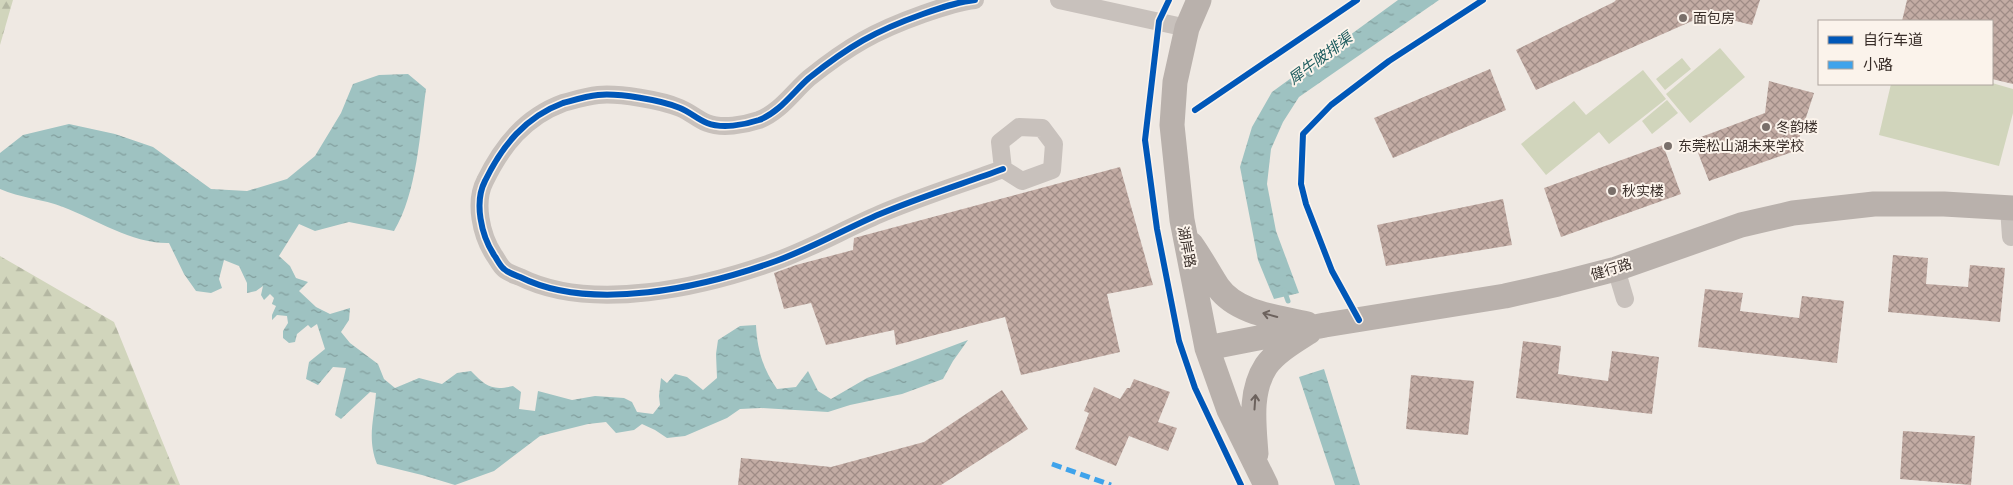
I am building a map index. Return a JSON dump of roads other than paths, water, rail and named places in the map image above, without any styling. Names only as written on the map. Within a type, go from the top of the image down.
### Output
[{"type":"street","points":[[975,0],[964,1],[938,9],[896,23],[871,34],[841,53],[799,86],[776,111],[759,120],[732,126],[708,124],[680,108],[639,98],[598,94],[563,103],[537,116],[508,142],[495,161],[480,190],[480,215],[487,244],[504,270],[538,287],[576,293],[651,293],[686,286],[777,261],[881,213],[1003,169]]},
{"type":"street","points":[[1059,0],[1187,28]]},
{"type":"street","name":"湖岸路","points":[[1199,0],[1187,28],[1176,68],[1172,126],[1182,220],[1207,348],[1229,410],[1262,476]]},
{"type":"street","name":"健行路","points":[[1207,348],[1317,326],[1505,296],[1616,269],[1741,225],[1793,213],[1874,204],[1944,204],[2011,208]]},
{"type":"street","points":[[2011,208],[2011,237]]},
{"type":"street","points":[[1185,237],[1206,265],[1219,289],[1236,304],[1248,309],[1317,326]]},
{"type":"street","points":[[1616,269],[1624,299]]},
{"type":"street","points":[[1262,476],[1253,421],[1255,391],[1267,365],[1285,348],[1317,326]]},
{"type":"water","points":[[1398,0],[1439,0],[1299,97],[1283,122],[1271,149],[1267,184],[1276,231],[1299,293],[1274,299],[1258,260],[1240,167],[1252,127],[1272,92]]},
{"type":"water","points":[[408,74],[426,89],[413,181],[402,216],[394,231],[349,222],[315,231],[299,224],[279,256],[290,266],[296,278],[308,282],[299,291],[316,307],[330,314],[350,308],[349,320],[341,332],[350,343],[378,364],[384,379],[395,388],[419,378],[442,384],[457,373],[471,371],[489,386],[499,388],[513,386],[521,392],[519,409],[535,411],[538,391],[572,400],[595,396],[624,398],[632,402],[637,412],[653,414],[660,405],[661,378],[667,383],[675,374],[687,377],[703,390],[717,378],[716,354],[718,340],[740,326],[756,325],[762,358],[768,374],[777,389],[796,387],[808,371],[818,391],[831,399],[867,378],[968,340],[943,379],[902,394],[850,405],[828,412],[761,408],[740,409],[727,418],[685,436],[667,438],[642,424],[634,430],[616,433],[606,422],[588,424],[540,436],[494,471],[455,485],[377,464],[372,446],[376,393],[370,392],[341,419],[335,415],[346,368],[333,367],[318,385],[306,379],[309,362],[325,349],[317,324],[311,328],[308,325],[297,334],[295,342],[289,343],[283,338],[283,331],[288,323],[287,316],[277,315],[272,320],[276,306],[272,304],[274,298],[270,294],[264,300],[261,295],[263,286],[256,291],[247,293],[247,283],[239,266],[224,260],[219,279],[222,288],[211,293],[196,291],[184,274],[169,243],[142,240],[63,207],[0,189],[0,153],[23,135],[69,124],[115,134],[153,147],[211,189],[247,191],[287,179],[315,156],[341,113],[353,84],[379,75]]},
{"type":"water","points":[[1324,369],[1360,485],[1335,485],[1299,377]]},
{"type":"waterway","name":"犀牛陂排渠","points":[[1284,290],[1288,301]]},
{"type":"place","name":"面包房","points":[[1683,18]]},
{"type":"place","name":"冬韵楼","points":[[1766,127]]},
{"type":"place","name":"东莞松山湖未来学校","points":[[1668,146]]},
{"type":"place","name":"秋实楼","points":[[1612,191]]}]
